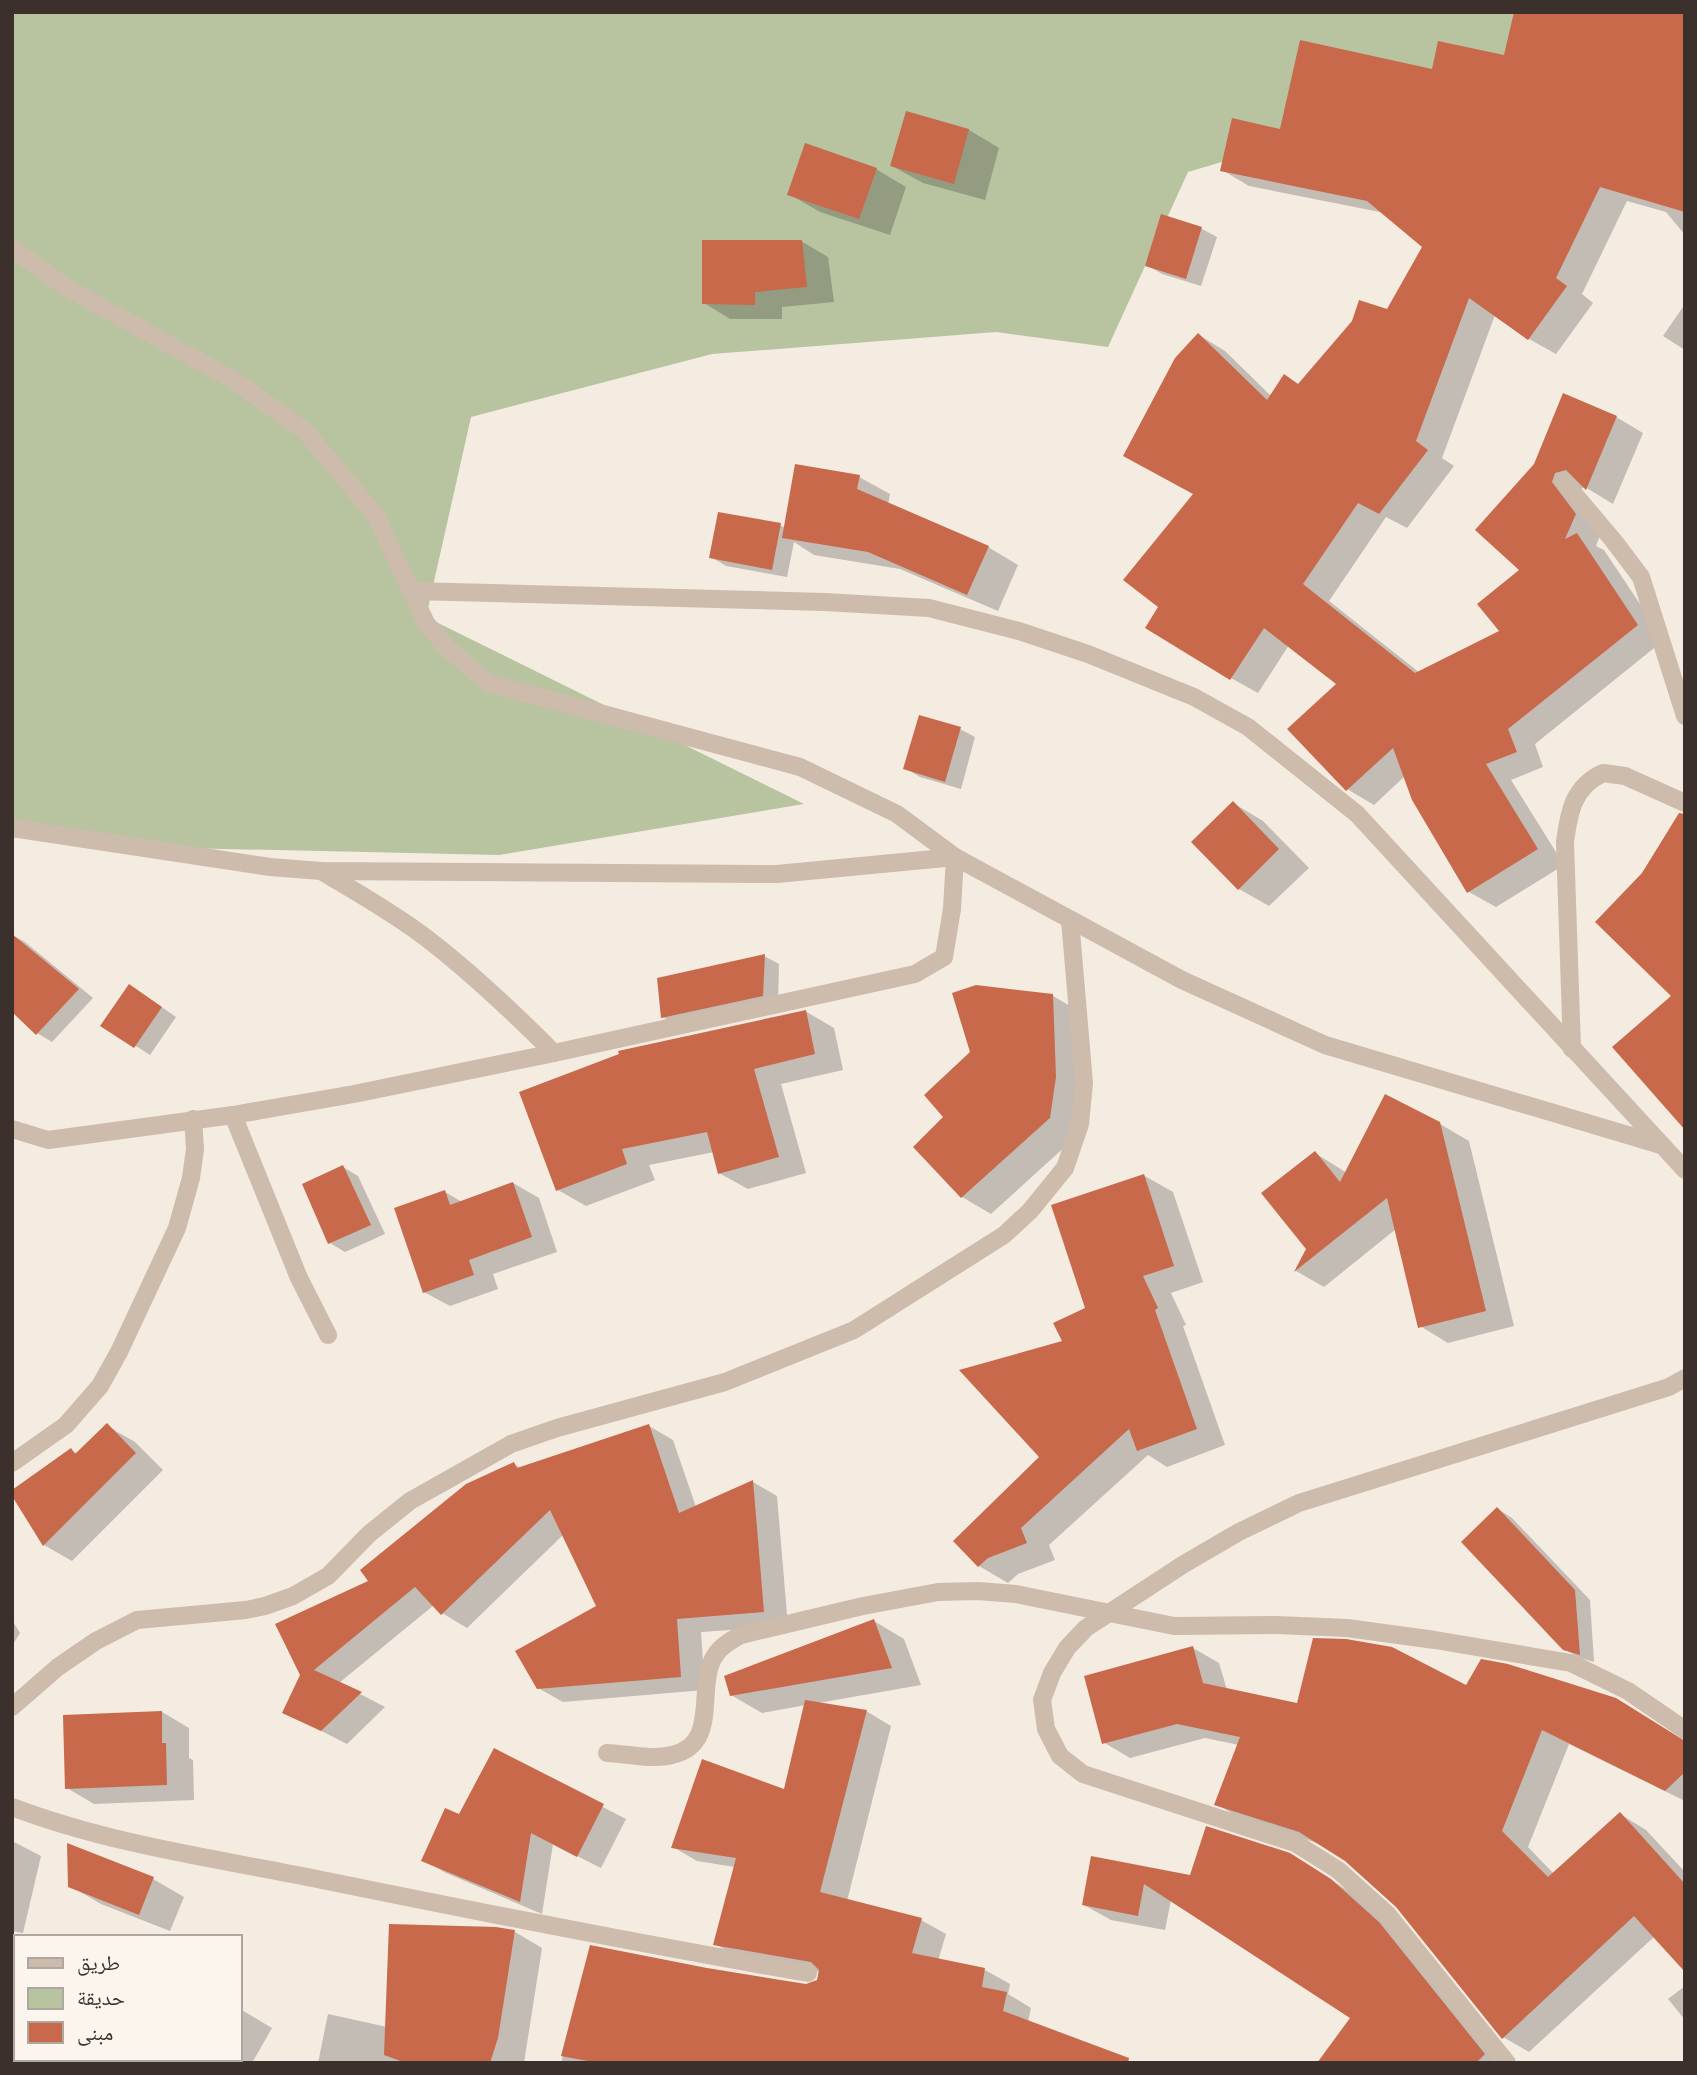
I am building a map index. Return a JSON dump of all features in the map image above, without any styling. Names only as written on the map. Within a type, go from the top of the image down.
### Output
[{"type":"street","points":[[12,248],[64,286],[235,381],[305,431],[376,516],[426,623],[447,648],[488,683],[800,767],[897,814],[955,857],[1182,980],[1325,1045],[1661,1145]]},
{"type":"street","points":[[1563,481],[1641,577],[1685,716]]},
{"type":"street","points":[[412,591],[812,602],[929,608],[1018,631],[1088,654],[1194,697],[1248,727],[1365,823],[1685,1170]]},
{"type":"street","points":[[1572,1049],[1565,842],[1568,815],[1574,799],[1583,786],[1603,773],[1625,776],[1685,803]]},
{"type":"street","points":[[12,828],[270,867],[321,871],[777,874],[955,857]]},
{"type":"street","points":[[12,1129],[48,1140],[233,1115],[354,1094],[554,1053],[915,974],[944,957],[952,909],[955,857]]},
{"type":"street","points":[[321,871],[421,934],[512,1010],[554,1053]]},
{"type":"street","points":[[12,1707],[96,1641],[137,1620],[246,1610],[293,1595],[328,1576],[369,1534],[410,1501],[510,1444],[557,1428],[725,1382],[853,1330],[1004,1235],[1030,1212],[1065,1168],[1080,1124],[1084,1083],[1070,920]]},
{"type":"street","points":[[233,1115],[299,1278],[328,1335]]},
{"type":"street","points":[[12,1463],[66,1425],[100,1386],[119,1352],[177,1228],[191,1178],[195,1149],[193,1119]]},
{"type":"street","points":[[1507,2063],[1387,1914],[1338,1870],[1295,1843],[1083,1774],[1060,1756],[1046,1729],[1042,1700],[1052,1673],[1067,1648],[1086,1628],[1184,1564],[1239,1532],[1299,1503],[1669,1387],[1685,1378]]},
{"type":"street","points":[[607,1753],[657,1756],[673,1755],[687,1749],[697,1738],[704,1723],[708,1668],[716,1654],[727,1643],[741,1635],[863,1606],[938,1592],[978,1591],[1016,1594],[1174,1626],[1277,1625],[1347,1629],[1435,1640],[1571,1663],[1628,1691],[1685,1730]]},
{"type":"street","points":[[12,1807],[48,1821],[186,1855],[650,1946],[808,1973]]},
{"type":"green space","points":[[12,12],[1685,12],[1507,77],[1188,172],[1108,347],[996,332],[712,354],[471,417],[426,617],[804,804],[499,855],[136,847],[12,831]]},
{"type":"building","points":[[1514,12],[1685,12],[1685,212],[1600,187],[1556,278],[1567,286],[1528,340],[1469,298],[1416,441],[1428,450],[1379,514],[1358,503],[1303,584],[1415,673],[1499,631],[1477,604],[1519,570],[1475,530],[1534,464],[1563,393],[1617,416],[1586,490],[1566,470],[1555,473],[1552,482],[1576,514],[1565,539],[1577,533],[1638,625],[1508,729],[1517,752],[1486,764],[1538,849],[1467,893],[1412,800],[1393,748],[1346,791],[1287,729],[1336,684],[1264,628],[1230,680],[1145,628],[1158,607],[1123,580],[1193,494],[1123,456],[1175,358],[1198,333],[1267,400],[1284,374],[1298,384],[1352,321],[1359,300],[1387,309],[1422,247],[1367,201],[1220,171],[1232,118],[1280,129],[1300,40],[1432,69],[1438,41],[1504,55]]},
{"type":"building","points":[[906,111],[969,129],[954,184],[890,166]]},
{"type":"building","points":[[805,143],[877,168],[859,219],[787,195]]},
{"type":"building","points":[[1161,214],[1202,227],[1186,279],[1145,266]]},
{"type":"building","points":[[702,240],[802,240],[807,287],[755,292],[755,305],[702,304]]},
{"type":"building","points":[[795,464],[860,475],[857,489],[989,546],[967,595],[868,552],[782,538]]},
{"type":"building","points":[[718,512],[781,523],[772,570],[709,558]]},
{"type":"building","points":[[919,715],[961,727],[945,782],[903,769]]},
{"type":"building","points":[[1233,801],[1279,849],[1238,890],[1191,842]]},
{"type":"building","points":[[1679,813],[1685,814],[1685,1130],[1612,1047],[1671,996],[1595,922],[1642,873]]},
{"type":"building","points":[[12,934],[79,989],[36,1035],[12,1012]]},
{"type":"building","points":[[765,954],[763,996],[661,1018],[657,978]]},
{"type":"building","points":[[129,984],[162,1007],[134,1048],[100,1026]]},
{"type":"building","points":[[976,985],[1053,994],[1056,1077],[1050,1118],[961,1198],[913,1147],[943,1117],[924,1095],[970,1052],[952,993]]},
{"type":"building","points":[[806,1010],[815,1054],[754,1069],[779,1157],[718,1174],[707,1132],[622,1149],[627,1164],[556,1191],[519,1092],[619,1054],[618,1051]]},
{"type":"building","points":[[1385,1094],[1440,1122],[1486,1311],[1418,1328],[1387,1198],[1294,1272],[1306,1249],[1261,1193],[1315,1151],[1340,1182]]},
{"type":"building","points":[[343,1165],[371,1225],[328,1244],[302,1184]]},
{"type":"building","points":[[1144,1174],[1174,1266],[1143,1276],[1158,1308],[1155,1310],[1197,1429],[1137,1451],[1129,1429],[1021,1528],[1027,1543],[988,1558],[978,1567],[953,1541],[1039,1457],[959,1370],[1062,1341],[1053,1323],[1085,1308],[1051,1205]]},
{"type":"building","points":[[513,1182],[532,1237],[469,1260],[474,1275],[423,1293],[394,1208],[445,1190],[450,1205]]},
{"type":"building","points":[[107,1423],[136,1453],[43,1546],[12,1496],[12,1490],[71,1448],[75,1454]]},
{"type":"building","points":[[649,1424],[679,1513],[753,1480],[764,1612],[677,1619],[681,1677],[537,1689],[515,1651],[596,1606],[550,1510],[441,1615],[415,1587],[314,1670],[362,1692],[321,1731],[282,1713],[300,1675],[275,1624],[368,1581],[360,1570],[466,1484],[514,1462],[517,1468]]},
{"type":"building","points":[[1497,1507],[1575,1590],[1580,1655],[1563,1650],[1461,1542]]},
{"type":"building","points":[[874,1619],[892,1668],[730,1696],[724,1676]]},
{"type":"building","points":[[1313,1638],[1346,1639],[1392,1647],[1466,1685],[1481,1659],[1508,1664],[1616,1698],[1685,1741],[1685,1772],[1665,1791],[1542,1730],[1502,1831],[1548,1877],[1620,1812],[1685,1884],[1685,1972],[1634,1916],[1502,2039],[1396,1907],[1345,1861],[1299,1832],[1214,1805],[1240,1737],[1177,1724],[1102,1744],[1084,1676],[1193,1646],[1203,1683],[1297,1703]]},
{"type":"building","points":[[805,1700],[867,1710],[820,1892],[922,1918],[912,1953],[985,1968],[982,1987],[1007,1992],[1003,2011],[1129,2058],[1128,2063],[598,2063],[561,2056],[590,1945],[806,1984],[817,1980],[819,1970],[811,1962],[713,1945],[736,1858],[671,1848],[702,1759],[784,1789]]},
{"type":"building","points":[[162,1711],[162,1743],[166,1743],[167,1785],[65,1789],[63,1715]]},
{"type":"building","points":[[494,1748],[604,1804],[577,1857],[531,1833],[520,1902],[421,1861],[445,1808],[459,1814]]},
{"type":"building","points":[[1206,1826],[1290,1853],[1331,1879],[1379,1922],[1485,2054],[1476,2063],[1317,2063],[1350,2018],[1144,1884],[1138,1916],[1082,1905],[1091,1856],[1190,1875]]},
{"type":"building","points":[[67,1843],[154,1877],[139,1915],[68,1887]]},
{"type":"building","points":[[389,1924],[515,1930],[498,2038],[490,2063],[406,2063],[384,2055]]}]
